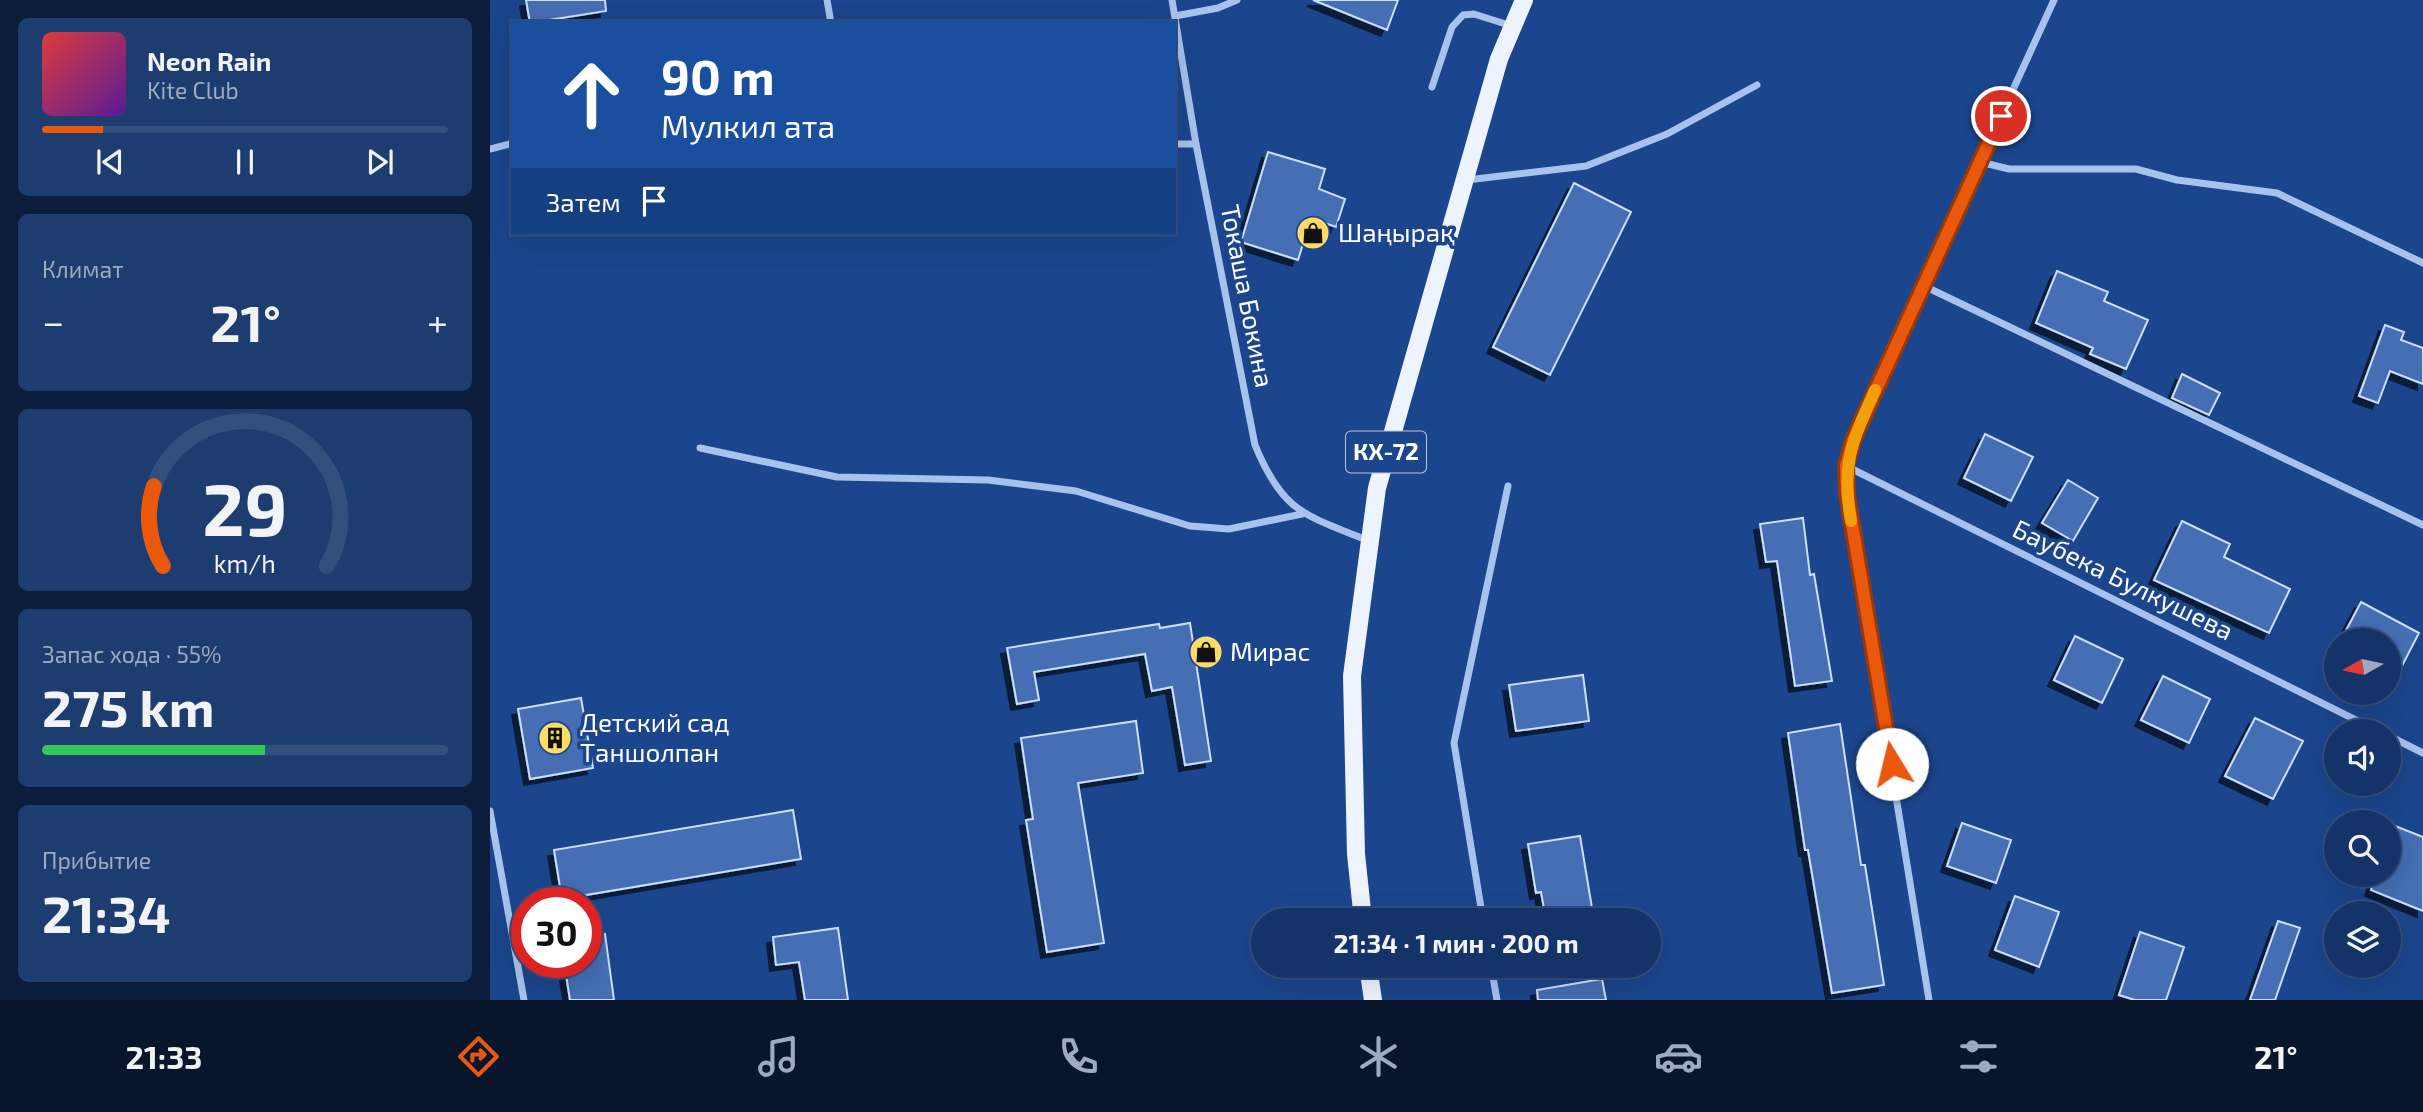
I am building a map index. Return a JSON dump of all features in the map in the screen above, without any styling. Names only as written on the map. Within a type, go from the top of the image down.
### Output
[{"type":"main road","name":"КХ-72","points":[[1362,908],[1356,854],[1352,676],[1377,488],[1499,58],[1524,0]]},
{"type":"main road","points":[[1370,978],[1373,1000]]},
{"type":"street","points":[[827,0],[831,21]]},
{"type":"street","name":"Токаша Бокина","points":[[1172,0],[1176,21]]},
{"type":"street","points":[[1175,16],[1218,8],[1237,0]]},
{"type":"street","points":[[1929,1000],[1847,494],[1846,466],[1853,440],[1922,285],[2054,0]]},
{"type":"street","points":[[1432,87],[1452,27],[1463,15],[1474,14],[1512,27]]},
{"type":"street","name":"Токаша Бокина","points":[[1176,22],[1196,144],[1255,445],[1267,476],[1283,498],[1302,514],[1369,541]]},
{"type":"street","points":[[1463,180],[1586,166],[1667,134],[1757,85]]},
{"type":"street","points":[[490,149],[511,144]]},
{"type":"street","points":[[1176,144],[1196,144]]},
{"type":"street","points":[[1980,162],[2009,169],[2137,169],[2177,180],[2277,192],[2423,263]]},
{"type":"street","points":[[1922,285],[2423,524]]},
{"type":"street","points":[[699,448],[837,477],[988,480],[1076,491],[1190,527],[1229,529],[1302,514]]},
{"type":"street","name":"Баубека Булкушева","points":[[1846,466],[2354,719]]},
{"type":"street","points":[[1481,908],[1454,743],[1508,486]]},
{"type":"street","points":[[2401,742],[2423,753]]},
{"type":"street","points":[[490,811],[524,1000]]},
{"type":"street","points":[[1493,978],[1497,1000]]},
{"type":"building","points":[[526,0],[605,0],[606,11],[530,21]]},
{"type":"building","points":[[1313,0],[1398,0],[1387,30]]},
{"type":"building","points":[[1268,152],[1325,169],[1319,189],[1345,199],[1336,227],[1311,218],[1298,260],[1241,242]]},
{"type":"building","points":[[1574,183],[1631,212],[1550,375],[1493,347]]},
{"type":"building","points":[[2057,271],[2108,292],[2104,301],[2148,320],[2126,369],[2090,354],[2093,348],[2036,323]]},
{"type":"building","points":[[2385,325],[2404,332],[2401,340],[2423,348],[2423,384],[2390,371],[2378,403],[2359,396]]},
{"type":"building","points":[[2182,374],[2220,393],[2209,415],[2172,398]]},
{"type":"building","points":[[1985,434],[2033,457],[2011,501],[1964,478]]},
{"type":"building","points":[[2068,480],[2098,498],[2073,541],[2042,523]]},
{"type":"building","points":[[1803,518],[1810,575],[1814,574],[1832,681],[1795,686],[1777,561],[1766,562],[1760,524]]},
{"type":"building","points":[[2182,521],[2230,544],[2224,557],[2290,589],[2269,633],[2154,580]]},
{"type":"building","points":[[2361,602],[2419,633],[2401,668],[2401,628],[2347,628]]},
{"type":"building","points":[[1190,623],[1211,761],[1185,765],[1172,687],[1152,691],[1145,654],[1034,672],[1039,700],[1017,704],[1007,648],[1159,624],[1160,628]]},
{"type":"building","points":[[2075,636],[2123,659],[2102,703],[2054,680]]},
{"type":"building","points":[[1583,675],[1589,721],[1516,731],[1509,685]]},
{"type":"building","points":[[2163,676],[2210,699],[2189,743],[2141,720]]},
{"type":"building","name":"Детский сад Таншолпан","points":[[581,698],[593,768],[530,779],[518,709]]},
{"type":"building","points":[[2255,718],[2303,741],[2273,799],[2225,776]]},
{"type":"building","points":[[1136,721],[1143,773],[1078,783],[1104,943],[1047,952],[1026,820],[1033,819],[1021,738]]},
{"type":"building","points":[[1840,724],[1861,865],[1865,865],[1884,985],[1832,993],[1808,850],[1805,850],[1788,733]]},
{"type":"building","points":[[793,810],[801,859],[602,892],[602,887],[560,887],[554,850]]},
{"type":"building","points":[[1962,823],[2011,840],[1996,883],[1947,866]]},
{"type":"building","points":[[2401,828],[2423,837],[2423,911],[2371,890],[2372,887],[2401,887]]},
{"type":"building","points":[[1580,836],[1592,908],[1544,908],[1541,892],[1536,893],[1528,844]]},
{"type":"building","points":[[2015,896],[2059,912],[2039,967],[1995,950]]},
{"type":"building","points":[[2278,921],[2300,928],[2275,1000],[2250,1000]]},
{"type":"building","points":[[838,928],[848,1000],[805,1000],[799,962],[776,965],[773,937]]},
{"type":"building","points":[[2140,932],[2184,947],[2166,1000],[2135,1000],[2119,995]]},
{"type":"building","points":[[602,934],[605,934],[614,1000],[570,1000],[567,978],[602,978]]},
{"type":"building","points":[[1602,979],[1606,1000],[1538,1000],[1537,990]]},
{"type":"slow traffic","points":[[1851,521],[1846,466],[1853,440],[1875,390]]},
{"type":"place","name":"Шаңырақ","points":[[1313,233]]},
{"type":"place","name":"Мирас","points":[[1206,652]]},
{"type":"place","name":"Детский сад Таншолпан","points":[[555,738]]},
{"type":"route","points":[[1892,764],[1847,494],[1846,466],[1853,440],[2001,116]]}]
